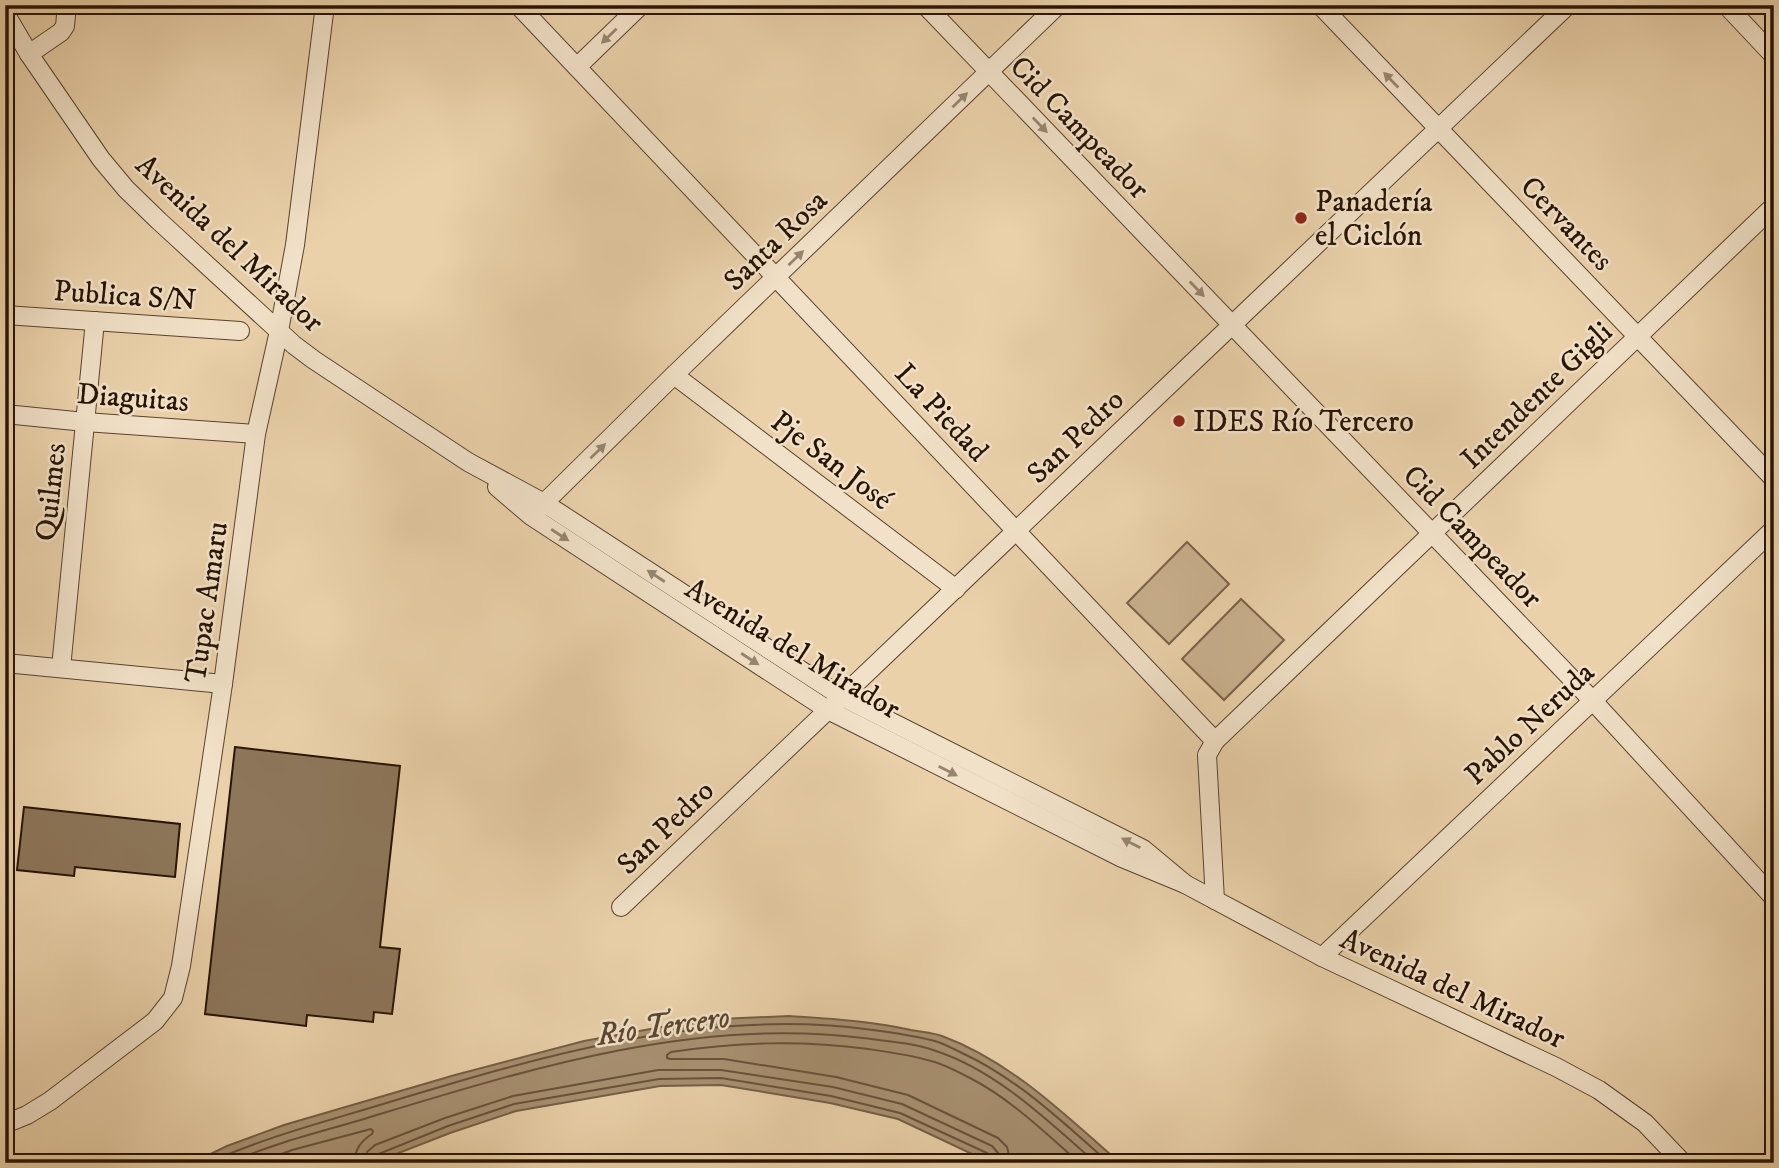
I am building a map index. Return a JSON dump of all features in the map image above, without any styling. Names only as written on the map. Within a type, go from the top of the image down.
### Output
[{"type":"street","points":[[29,54],[61,32],[65,26],[67,5]]},
{"type":"street","name":"Tupac Amaru","points":[[5,1124],[50,1101],[155,1021],[173,998],[181,966],[223,684],[256,434],[295,245],[325,5]]},
{"type":"street","name":"La Piedad","points":[[518,5],[1215,741]]},
{"type":"street","points":[[577,67],[641,5]]},
{"type":"street","name":"Cid Campeador","points":[[925,5],[1593,701],[1774,898]]},
{"type":"street","name":"Santa Rosa","points":[[538,510],[1058,5]]},
{"type":"street","name":"Cervantes","points":[[1320,5],[1774,479]]},
{"type":"street","name":"San Pedro","points":[[621,907],[1568,5]]},
{"type":"street","points":[[1726,5],[1774,56]]},
{"type":"street","name":"Avenida del Mirador","points":[[5,13],[29,54],[101,159],[126,189],[314,360],[468,462],[828,710],[1122,858],[1185,884],[1322,957],[1556,1067],[1599,1090],[1645,1123],[1683,1163]]},
{"type":"street","name":"Intendente Gigli","points":[[1215,741],[1774,206]]},
{"type":"street","name":"Publica S/N","points":[[5,315],[240,331]]},
{"type":"street","name":"Quilmes","points":[[61,668],[95,321]]},
{"type":"street","name":"Pje San José","points":[[674,375],[956,589]]},
{"type":"street","name":"Diaguitas","points":[[5,414],[256,434]]},
{"type":"street","name":"Avenida del Mirador","points":[[538,510],[842,697],[1143,849],[1185,884]]},
{"type":"street","name":"Pablo Neruda","points":[[1322,957],[1774,528]]},
{"type":"street","points":[[5,663],[223,684]]},
{"type":"street","points":[[1215,741],[1207,755],[1215,900]]},
{"type":"shaded area","points":[[1187,542],[1229,584],[1169,644],[1127,603]]},
{"type":"shaded area","points":[[1241,599],[1284,640],[1224,700],[1182,659]]},
{"type":"water","points":[[789,1016],[896,1027],[938,1035],[967,1047],[992,1060],[1037,1091],[1120,1163],[991,1163],[898,1119],[830,1103],[721,1085],[660,1086],[516,1111],[373,1163],[192,1163],[227,1146],[284,1125],[584,1041],[719,1019]]},
{"type":"building","points":[[235,747],[400,766],[380,947],[400,949],[392,1014],[374,1012],[373,1022],[307,1015],[306,1026],[205,1014]]},
{"type":"building","points":[[24,807],[180,824],[175,877],[75,867],[74,876],[17,870]]},
{"type":"place","name":"Panadería el Ciclón","points":[[1301,218]]},
{"type":"place","name":"IDES Río Tercero","points":[[1179,421]]},
{"type":"water label","name":"Río Tercero","points":[[663,1025]]}]
